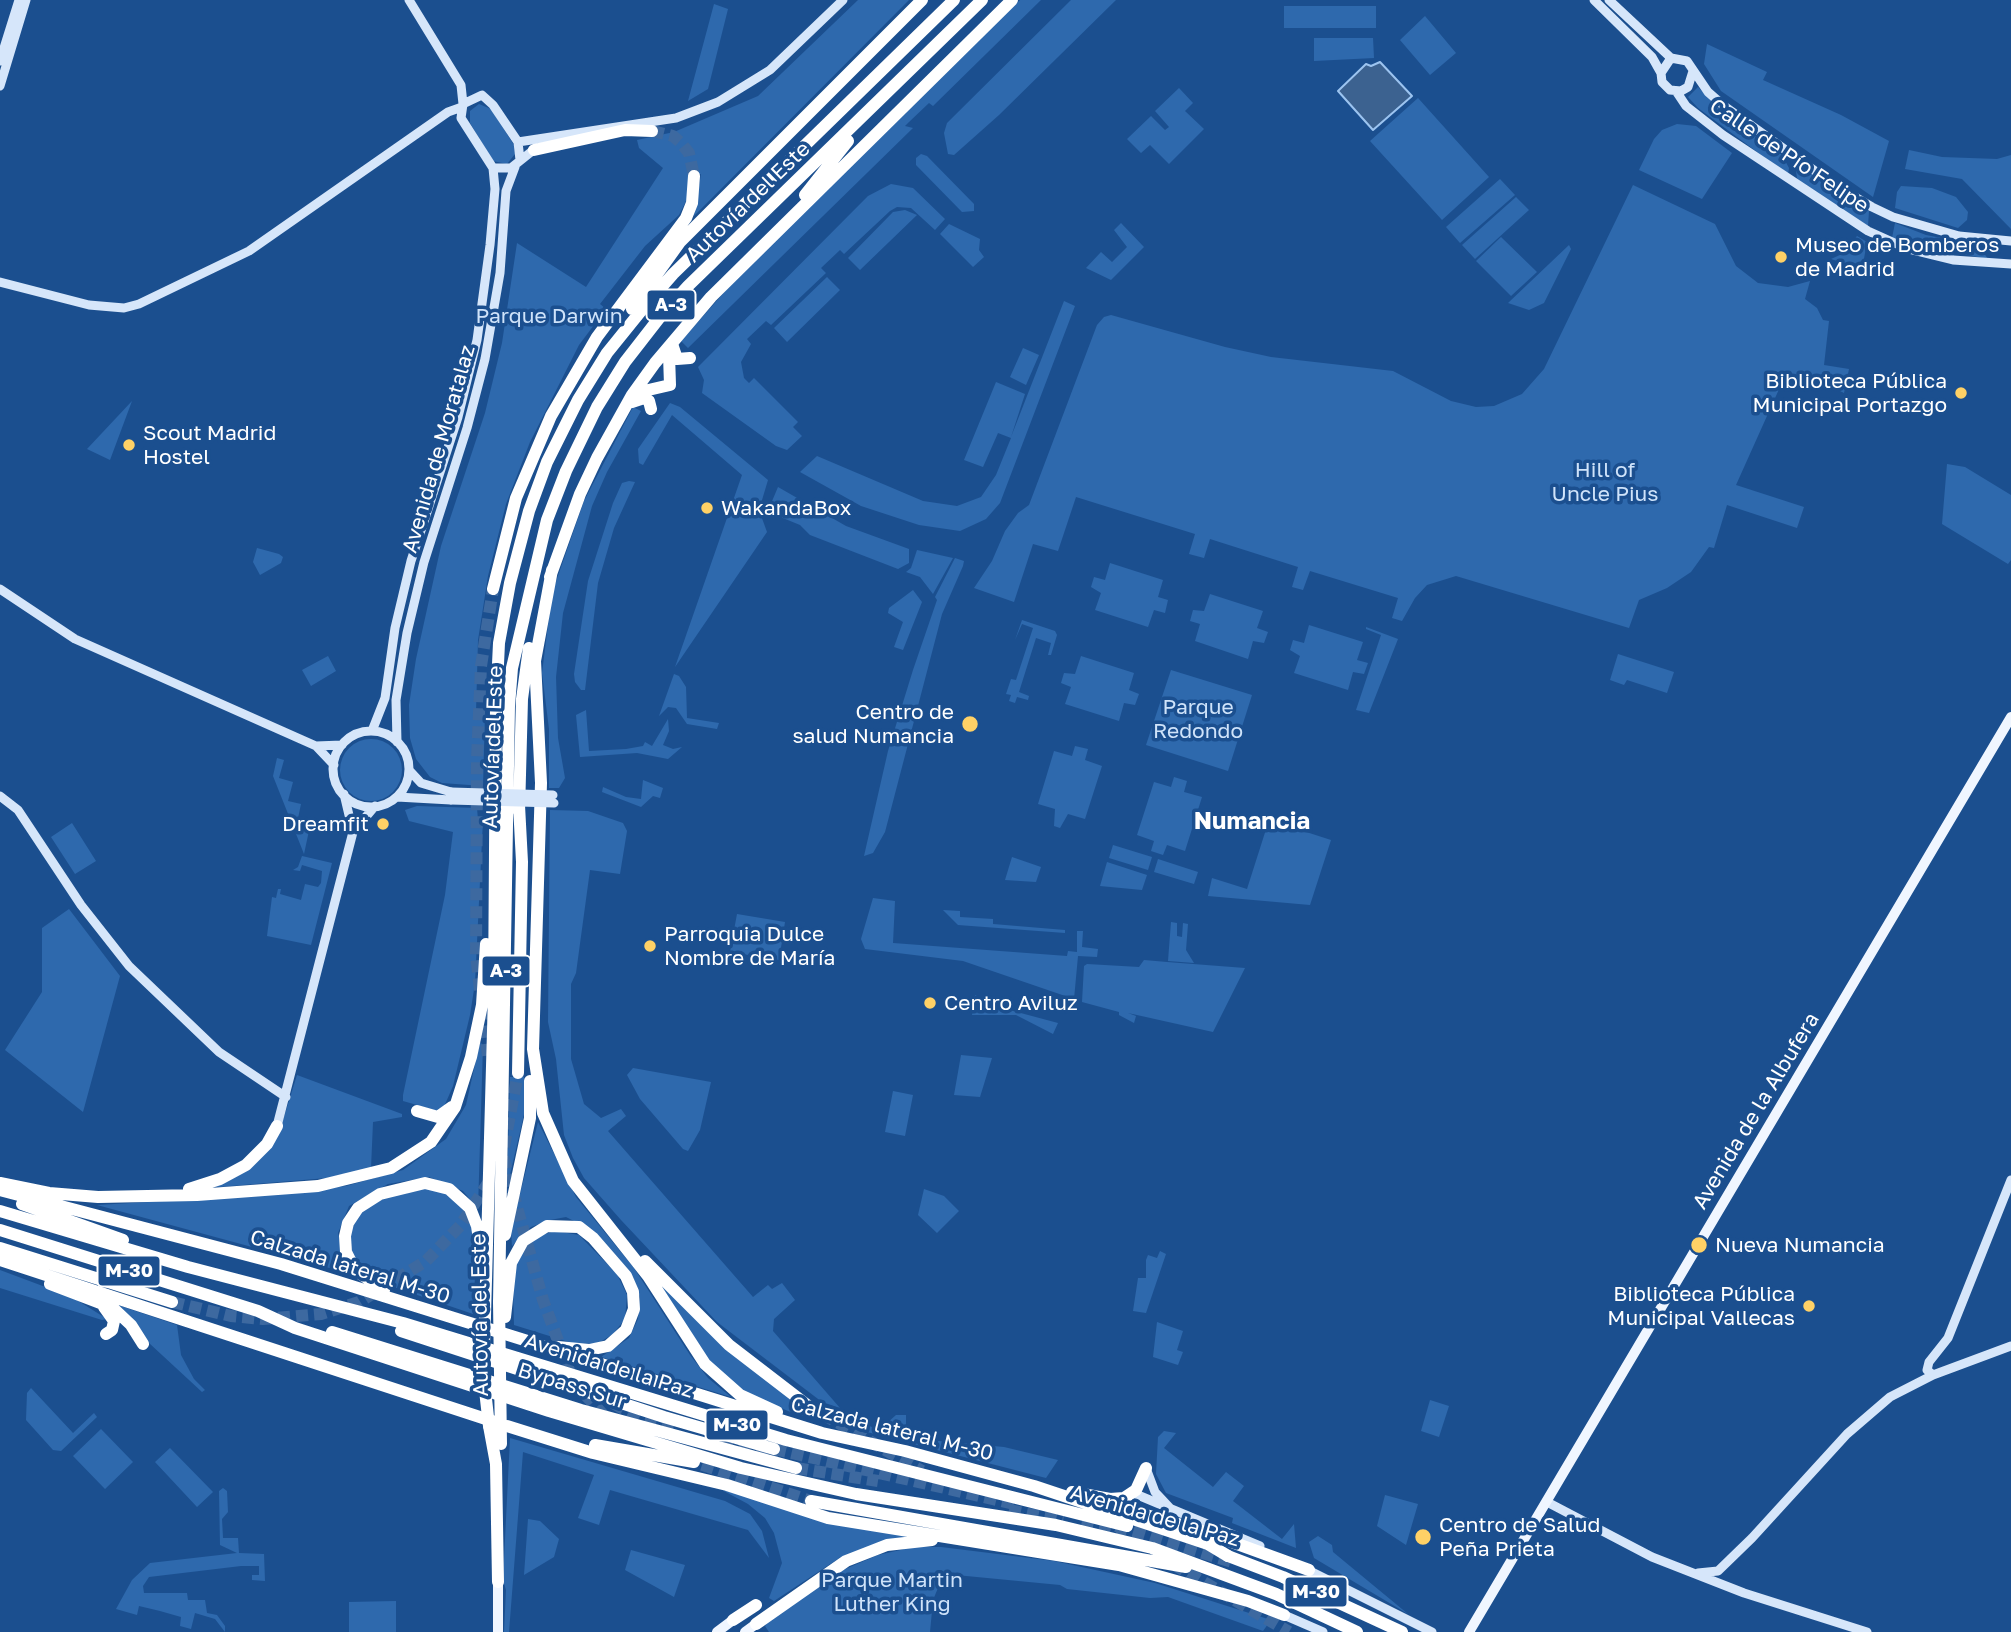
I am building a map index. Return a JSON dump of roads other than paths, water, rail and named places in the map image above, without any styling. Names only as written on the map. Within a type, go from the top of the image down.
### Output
[{"type":"highway","points":[[627,298],[680,241],[922,0]]},
{"type":"highway","name":"Autovía del Este","points":[[498,1581],[496,1464],[483,1372],[499,643],[517,548],[547,462],[578,400],[607,353],[674,274],[954,0]]},
{"type":"highway","name":"Autovía del Este","points":[[498,1581],[501,1444],[499,1303],[509,705],[512,668],[536,557],[566,471],[597,407],[625,362],[688,286],[982,0]]},
{"type":"highway","points":[[519,812],[522,698],[527,656],[543,594],[580,494],[632,395],[674,340],[791,216],[1012,0]]},
{"type":"highway","points":[[791,216],[814,181],[898,83]]},
{"type":"highway","points":[[534,150],[625,130],[652,131]]},
{"type":"highway","points":[[494,589],[506,533],[532,456],[569,382],[597,337],[686,218],[692,203],[694,176]]},
{"type":"highway","points":[[607,353],[616,331],[671,258],[680,241]]},
{"type":"highway","points":[[674,340],[673,355],[677,359],[690,358]]},
{"type":"highway","points":[[611,431],[632,402],[644,391],[670,385],[669,355],[674,340]]},
{"type":"highway","points":[[632,402],[643,398],[649,401],[651,409]]},
{"type":"highway","points":[[552,570],[535,661],[541,748],[533,1049],[543,1114],[555,1146],[573,1181],[648,1276],[705,1364],[720,1381],[760,1405],[792,1418],[905,1451]]},
{"type":"highway","points":[[518,1073],[522,862],[516,747],[520,640]]},
{"type":"highway","points":[[0,1183],[49,1193],[98,1198],[318,1186],[391,1168],[430,1142],[449,1118],[461,1092],[482,1004],[488,875],[496,811]]},
{"type":"highway","points":[[499,1303],[503,1292],[506,1226],[530,1118],[529,1026],[540,819]]},
{"type":"highway","points":[[535,1013],[539,1079],[547,1112],[577,1179],[654,1271],[729,1345],[807,1405]]},
{"type":"highway","points":[[417,1111],[443,1116],[461,1092]]},
{"type":"highway","points":[[161,1195],[203,1186],[237,1171],[267,1144],[277,1126]]},
{"type":"highway","points":[[469,1322],[384,1290],[355,1270],[346,1252],[345,1236],[348,1223],[358,1208],[380,1194],[416,1184],[442,1187],[460,1197],[470,1208],[477,1226],[485,1316]]},
{"type":"highway","name":"Calzada lateral M-30","points":[[0,1190],[281,1264],[551,1346],[566,1355],[809,1429],[905,1451],[1050,1490]]},
{"type":"highway","points":[[0,1196],[85,1228],[164,1252],[188,1267]]},
{"type":"highway","name":"Avenida de la Paz","points":[[0,1211],[188,1267],[459,1339],[786,1440],[1112,1521],[1228,1556],[1283,1577],[1402,1632]]},
{"type":"highway","points":[[501,1444],[505,1317],[511,1263],[523,1241],[547,1226],[579,1227],[593,1238],[626,1276],[634,1309],[626,1329],[608,1346],[589,1350],[551,1346]]},
{"type":"highway","name":"Avenida de la Paz","points":[[0,1230],[258,1311],[295,1328],[587,1423],[741,1468],[856,1494],[1113,1537],[1152,1548],[1276,1594],[1357,1632]]},
{"type":"highway","points":[[0,1248],[172,1302]]},
{"type":"highway","points":[[0,1261],[113,1308],[127,1319],[143,1344]]},
{"type":"highway","name":"M-30","points":[[0,1261],[507,1426],[529,1427],[576,1441],[702,1464],[741,1468]]},
{"type":"highway","points":[[98,1302],[109,1311],[114,1321],[112,1330],[106,1334]]},
{"type":"highway","name":"Bypass Sur","points":[[258,1311],[299,1321],[593,1413],[796,1468]]},
{"type":"highway","name":"Bypass Sur","points":[[366,1314],[415,1336],[664,1417],[774,1448]]},
{"type":"highway","points":[[507,1426],[593,1452],[727,1485],[828,1518],[1119,1565]]},
{"type":"highway","points":[[1050,1490],[1110,1499],[1133,1493],[1146,1468]]},
{"type":"highway","points":[[1050,1490],[1196,1529],[1309,1570]]},
{"type":"highway","name":"M-30","points":[[1050,1490],[1208,1544],[1228,1556]]},
{"type":"highway","points":[[811,1501],[1142,1558],[1222,1575]]},
{"type":"highway","points":[[756,1624],[835,1567],[869,1550],[905,1541],[974,1541]]},
{"type":"highway","points":[[1075,1548],[1119,1565],[1248,1601],[1284,1615]]},
{"type":"highway","points":[[733,1620],[756,1605]]},
{"type":"main road","name":"Avenida de la Albufera","points":[[1469,1632],[2011,717]]},
{"type":"main road","points":[[498,1581],[498,1632]]},
{"type":"main road","points":[[718,1632],[733,1620]]},
{"type":"main road","points":[[745,1632],[756,1624]]},
{"type":"street","points":[[0,61],[19,0]]},
{"type":"street","points":[[0,86],[26,0]]},
{"type":"street","points":[[409,0],[461,85],[493,106],[518,142],[517,163]]},
{"type":"street","points":[[518,142],[677,118],[718,102],[770,70],[843,0]]},
{"type":"street","points":[[1594,0],[1652,57],[1662,82],[1676,91],[1688,87],[1693,71],[1687,61],[1671,58],[1609,0]]},
{"type":"street","points":[[1661,74],[1671,58]]},
{"type":"street","name":"Calle de Pío Felipe","points":[[1693,71],[1708,92],[1724,106],[1836,186],[1872,207],[1894,217],[1959,236],[2011,241]]},
{"type":"street","points":[[461,85],[461,118],[493,168],[507,170],[556,135]]},
{"type":"street","name":"Calle de Pío Felipe","points":[[1676,91],[1686,106],[1723,135],[1868,231],[1890,242],[1953,260],[2011,264]]},
{"type":"street","points":[[0,282],[89,305],[124,308],[207,272],[270,237],[449,113],[479,96]]},
{"type":"street","points":[[433,126],[461,118]]},
{"type":"street","name":"Avenida de Moratalaz","points":[[397,741],[396,700],[407,633],[424,562],[467,428],[485,359],[500,273],[506,191],[517,163]]},
{"type":"street","name":"Avenida de Moratalaz","points":[[372,731],[385,698],[396,628],[411,561],[458,417],[477,340],[490,245],[495,189],[493,168]]},
{"type":"street","points":[[0,589],[75,639],[316,746],[334,765]]},
{"type":"street","points":[[451,796],[421,783],[409,769],[404,750],[397,741],[372,731],[355,734],[342,745],[334,765],[338,786],[344,794],[364,806],[375,806],[397,797],[553,799]]},
{"type":"street","points":[[316,746],[342,745]]},
{"type":"street","points":[[397,797],[403,789],[409,769]]},
{"type":"street","points":[[344,794],[353,832]]},
{"type":"street","points":[[0,796],[18,810],[82,905],[129,966],[219,1052],[286,1097]]},
{"type":"street","points":[[277,1126],[353,832],[375,806]]},
{"type":"street","points":[[1933,1375],[1927,1370],[1928,1365],[1948,1338],[2011,1180]]},
{"type":"street","points":[[1698,1573],[1718,1571],[1847,1434],[1878,1406],[1933,1375],[2011,1346]]},
{"type":"street","points":[[1146,1468],[1153,1488],[1163,1502],[1190,1519]]},
{"type":"street","points":[[1133,1493],[1190,1519],[1273,1551],[1433,1632]]},
{"type":"street","points":[[1546,1502],[1653,1557],[1744,1593],[1867,1632]]},
{"type":"street","points":[[1284,1615],[1323,1632]]},
{"type":"tunnel","points":[[652,131],[673,136],[681,143],[689,153],[694,176]]},
{"type":"tunnel","points":[[480,990],[476,955],[477,759],[481,666],[493,589]]},
{"type":"tunnel","points":[[482,1008],[488,1056]]},
{"type":"tunnel","points":[[504,1147],[518,1073]]},
{"type":"tunnel","points":[[503,1157],[543,1300],[573,1381],[607,1419]]},
{"type":"tunnel","points":[[172,1302],[231,1316],[263,1319],[321,1314],[359,1302],[426,1261],[460,1226],[490,1180]]},
{"type":"tunnel","points":[[613,1403],[643,1420],[673,1429]]},
{"type":"tunnel","points":[[807,1405],[922,1471]]},
{"type":"tunnel","points":[[721,1442],[778,1456]]},
{"type":"tunnel","points":[[774,1449],[1019,1505]]},
{"type":"tunnel","points":[[685,1459],[811,1501]]},
{"type":"tunnel","points":[[796,1468],[878,1481]]},
{"type":"tunnel","points":[[1009,1510],[1063,1521]]},
{"type":"tunnel","points":[[1081,1525],[1124,1536]]},
{"type":"tunnel","points":[[1116,1526],[1235,1563]]},
{"type":"tunnel","points":[[1173,1564],[1289,1632]]},
{"type":"place","name":"Museo de Bomberos de Madrid","points":[[1781,257]]},
{"type":"place","name":"Biblioteca Pública Municipal Portazgo","points":[[1961,393]]},
{"type":"place","name":"Scout Madrid Hostel","points":[[129,445]]},
{"type":"place","name":"WakandaBox","points":[[707,508]]},
{"type":"place","name":"Centro de salud Numancia","points":[[970,724]]},
{"type":"place","name":"Dreamfit","points":[[383,824]]},
{"type":"place","name":"Parroquia Dulce Nombre de María","points":[[650,946]]},
{"type":"place","name":"Centro Aviluz","points":[[930,1003]]},
{"type":"place","name":"Nueva Numancia","points":[[1699,1245]]},
{"type":"place","name":"Biblioteca Pública Municipal Vallecas","points":[[1809,1306]]},
{"type":"place","name":"Centro de Salud Peña Prieta","points":[[1423,1537]]},
{"type":"district","name":"Numancia","points":[[1252,821]]},
{"type":"park label","name":"Parque Darwin","points":[[549,316]]},
{"type":"park label","name":"Hill of Uncle Pius","points":[[1605,482]]},
{"type":"park label","name":"Parque Redondo","points":[[1198,719]]},
{"type":"park label","name":"Parque Martin Luther King","points":[[892,1592]]}]
